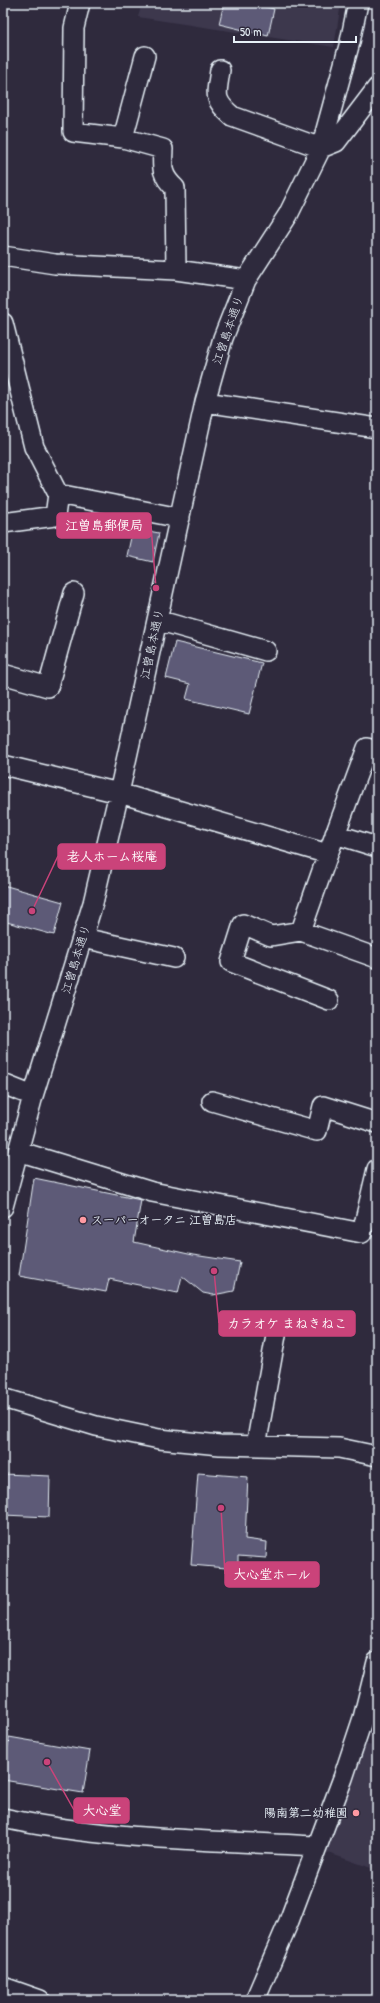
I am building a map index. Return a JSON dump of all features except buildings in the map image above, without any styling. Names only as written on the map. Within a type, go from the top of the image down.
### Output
[{"type":"street","points":[[80,3],[74,28],[73,132],[123,138],[163,149],[162,166],[165,179],[174,188],[176,270]]},
{"type":"street","name":"江曽島本通り","points":[[3,1207],[33,1096],[93,903],[119,793],[205,402],[223,338],[246,280],[288,215],[321,148],[350,42],[358,3]]},
{"type":"street","points":[[123,138],[145,56]]},
{"type":"street","points":[[220,70],[217,97],[220,106],[232,116],[321,148],[336,142],[377,88]]},
{"type":"street","points":[[3,256],[55,264],[176,270],[246,280]]},
{"type":"street","points":[[3,323],[34,447],[58,494],[55,516],[3,523]]},
{"type":"street","points":[[205,402],[377,428]]},
{"type":"street","points":[[58,494],[180,518]]},
{"type":"street","points":[[3,674],[48,687],[74,593]]},
{"type":"street","points":[[157,620],[266,651]]},
{"type":"street","points":[[301,931],[367,748],[377,751]]},
{"type":"street","points":[[3,765],[119,793],[328,854]]},
{"type":"street","points":[[335,834],[377,847]]},
{"type":"street","points":[[329,1000],[230,962],[243,924],[271,936],[301,931],[377,958]]},
{"type":"street","points":[[83,938],[174,958]]},
{"type":"street","points":[[3,1084],[33,1096]]},
{"type":"street","points":[[212,1101],[317,1131],[323,1106],[377,1123]]},
{"type":"street","points":[[18,1151],[152,1192],[369,1235],[377,1169]]},
{"type":"street","points":[[256,1446],[276,1335]]},
{"type":"street","points":[[3,1398],[96,1426],[159,1439],[220,1445],[339,1448],[377,1456]]},
{"type":"street","points":[[255,2000],[289,1921],[316,1846],[343,1778],[363,1718],[377,1662]]},
{"type":"street","points":[[3,1818],[43,1827],[100,1833],[316,1846]]},
{"type":"street","points":[[3,1987],[40,2000]]},
{"type":"shaded area","points":[[142,3],[341,3],[334,47],[138,17]]},
{"type":"shaded area","name":"陽南第二幼稚園","points":[[360,1743],[377,1747],[377,1870],[320,1850]]},
{"type":"place","name":"江曽島郵便局","points":[[156,588]]},
{"type":"place","name":"老人ホーム桜庵","points":[[32,911]]},
{"type":"place","name":"スーパーオータニ 江曽島店","points":[[83,1220]]},
{"type":"place","name":"カラオケ まねきねこ","points":[[214,1271]]},
{"type":"place","name":"大心堂ホール","points":[[221,1508]]},
{"type":"place","name":"大心堂","points":[[47,1762]]},
{"type":"place","name":"陽南第二幼稚園","points":[[356,1813]]}]
